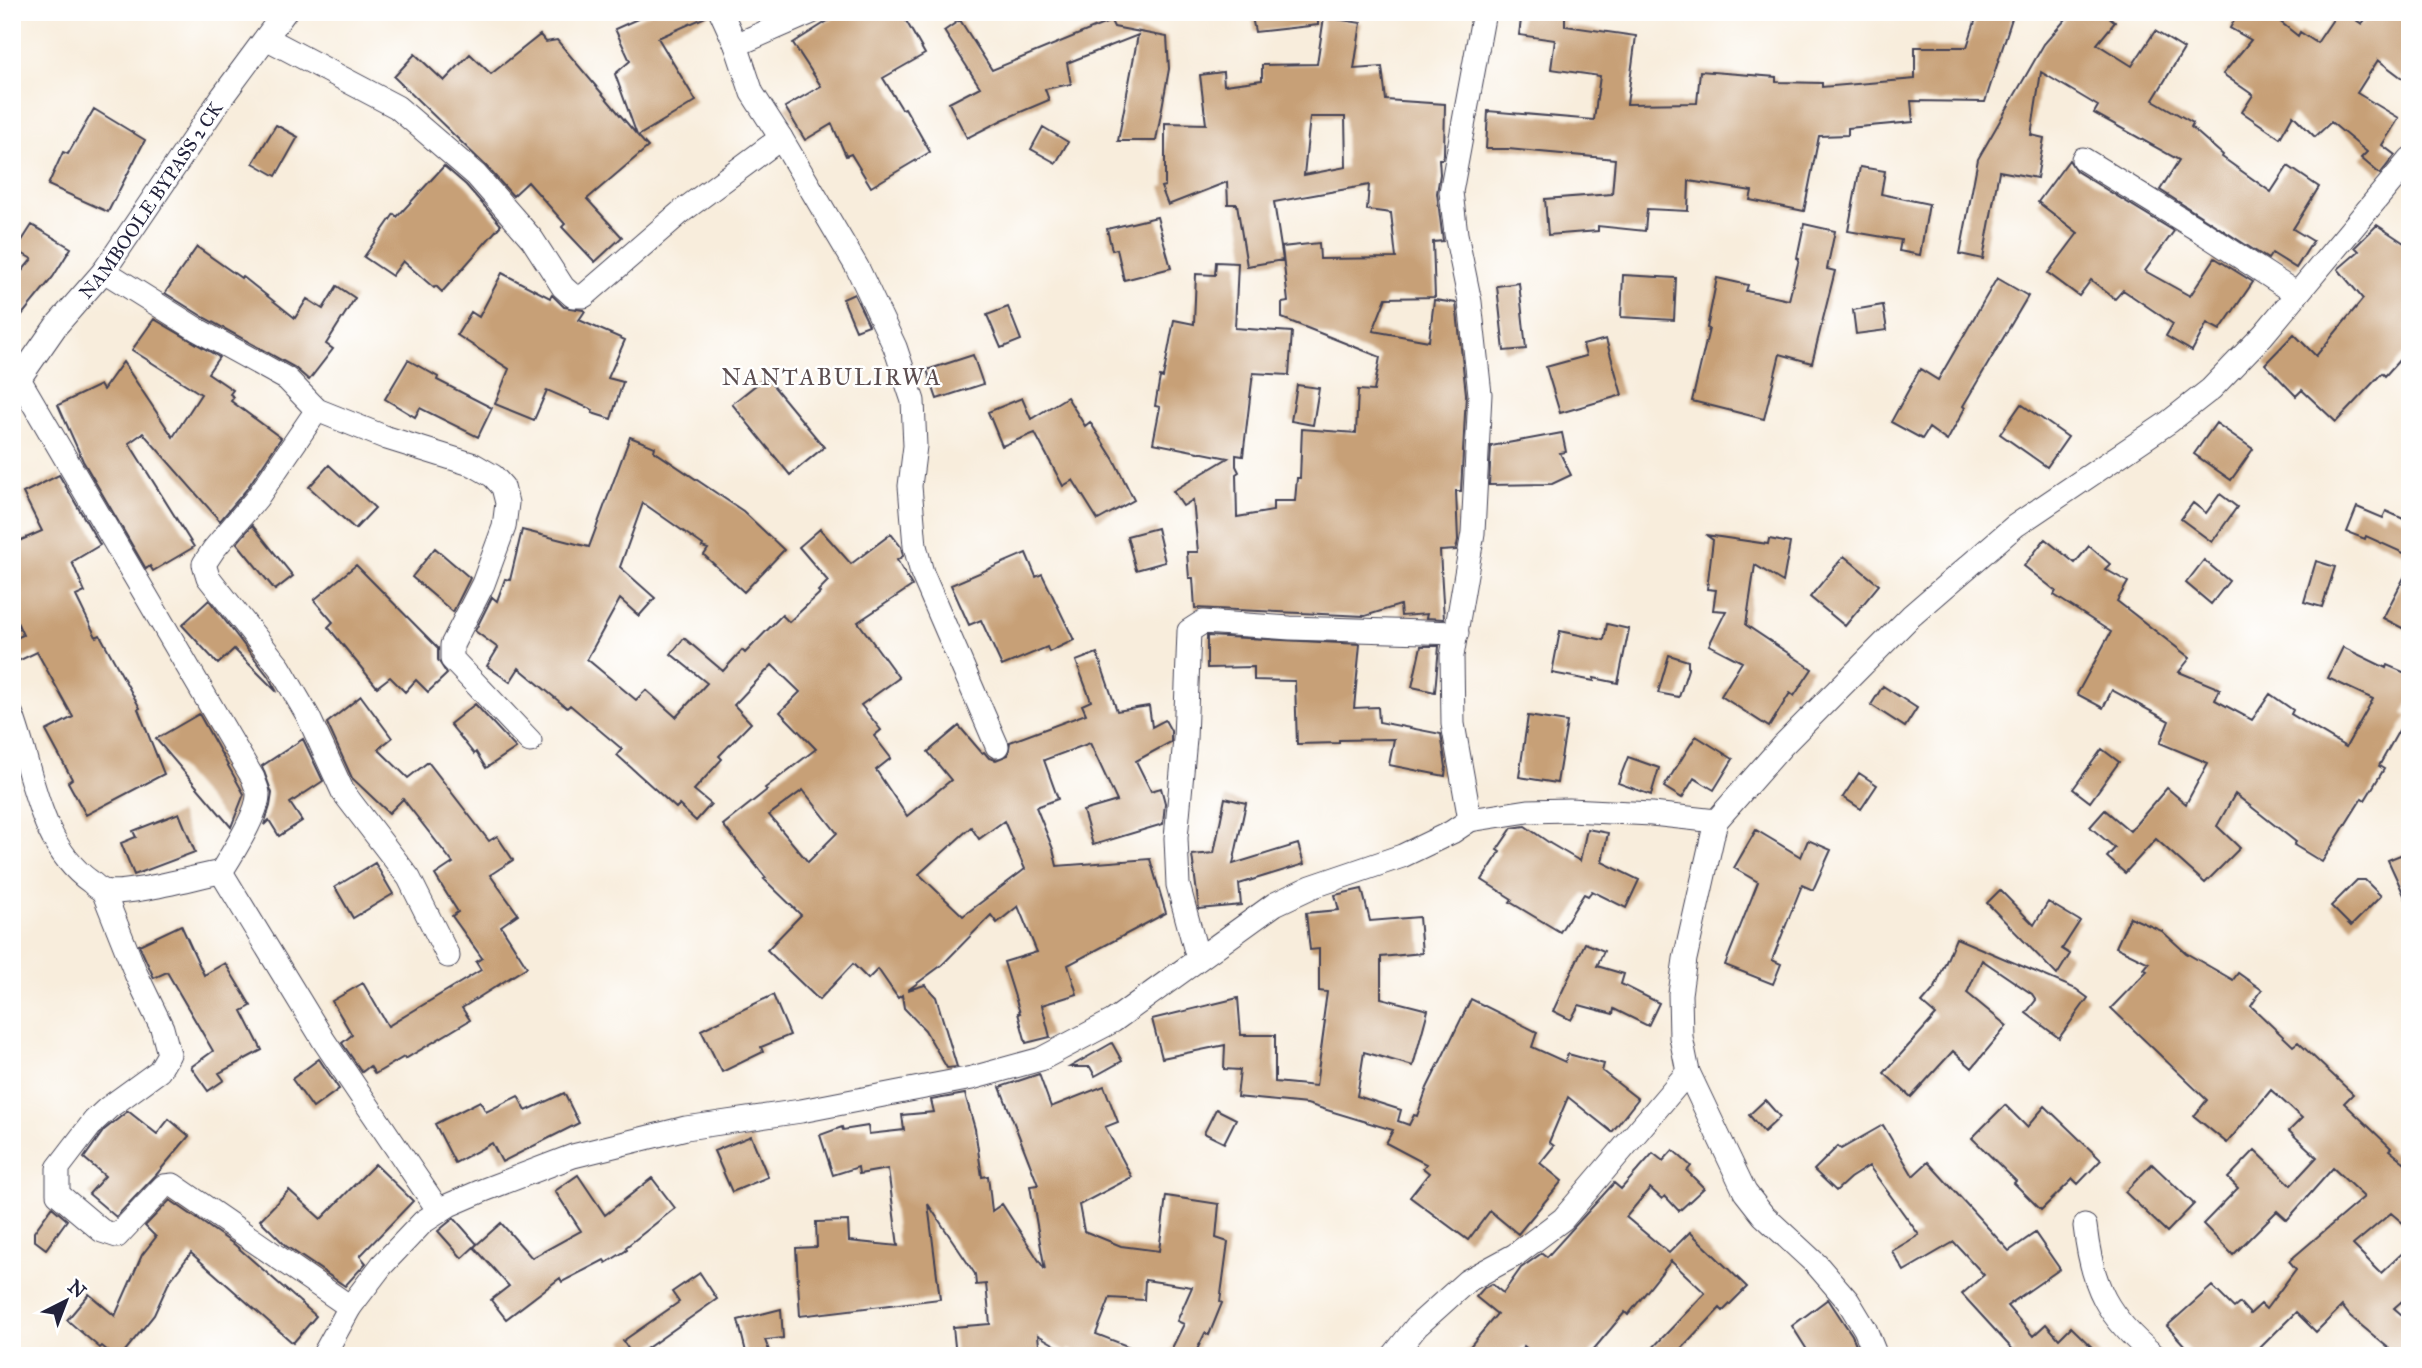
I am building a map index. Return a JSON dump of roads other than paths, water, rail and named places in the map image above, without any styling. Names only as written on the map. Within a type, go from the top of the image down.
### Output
[{"type":"street","name":"NAMBOOLE BYPASS 2 CK","points":[[15,382],[56,326],[104,271],[222,97],[285,12]]},
{"type":"street","points":[[720,12],[736,45],[752,93],[857,267],[895,347],[913,401],[915,446],[910,486],[917,555],[927,586],[997,746]]},
{"type":"street","points":[[736,45],[812,12]]},
{"type":"street","points":[[1470,820],[1452,724],[1452,656],[1474,533],[1480,394],[1470,302],[1456,234],[1451,192],[1484,12]]},
{"type":"street","points":[[266,38],[397,107],[476,175],[532,239],[573,296],[584,296],[681,212],[781,138]]},
{"type":"street","points":[[2083,159],[2297,294]]},
{"type":"street","points":[[1876,1356],[1866,1329],[1848,1301],[1816,1265],[1763,1215],[1745,1192],[1688,1072],[1681,1037],[1680,994],[1716,821],[1782,746],[1911,616],[2015,526],[2169,422],[2211,389],[2263,335],[2410,159]]},
{"type":"street","points":[[104,271],[198,330],[288,379],[317,410],[387,438],[474,466],[493,476],[503,487],[507,503],[504,527],[483,584],[452,645],[452,660],[530,741]]},
{"type":"street","points":[[15,382],[253,778],[258,795],[238,845],[221,872],[130,891],[103,891]]},
{"type":"street","points":[[317,410],[257,498],[204,564],[208,577],[279,668],[308,716],[343,792],[408,877],[448,956]]},
{"type":"street","points":[[1198,959],[1178,885],[1176,838],[1185,739],[1189,631],[1203,622],[1457,634]]},
{"type":"street","points":[[12,715],[24,748],[35,796],[49,829],[74,870],[103,891],[136,974],[162,1028],[169,1054],[159,1071],[94,1121],[58,1168],[58,1194],[102,1231],[117,1236],[164,1186],[173,1185],[351,1307]]},
{"type":"street","points":[[323,1356],[351,1307],[382,1265],[423,1222],[449,1205],[484,1190],[573,1156],[686,1128],[801,1111],[972,1078],[1041,1059],[1113,1021],[1275,904],[1311,887],[1402,856],[1452,832],[1470,820],[1528,811],[1569,810],[1652,814],[1716,821]]},
{"type":"street","points":[[221,872],[324,1041],[439,1212]]},
{"type":"street","points":[[1394,1356],[1417,1326],[1467,1281],[1515,1255],[1563,1219],[1688,1072]]},
{"type":"street","points":[[2085,1226],[2089,1261],[2098,1288],[2110,1311],[2155,1356]]},
{"type":"district","name":"NANTABULIRWA","points":[[832,377]]}]
